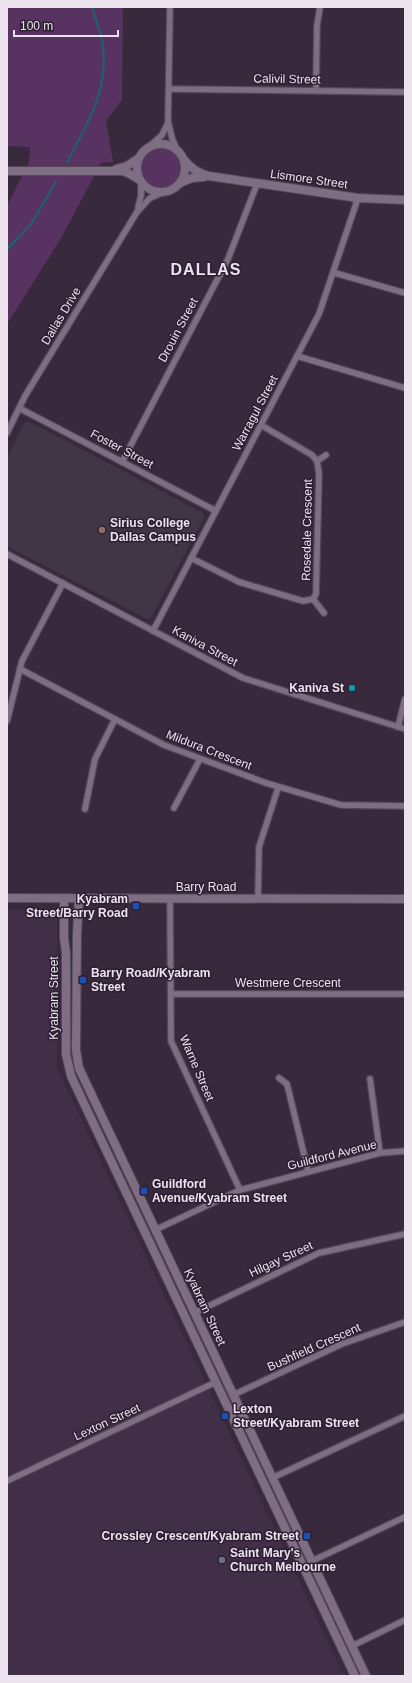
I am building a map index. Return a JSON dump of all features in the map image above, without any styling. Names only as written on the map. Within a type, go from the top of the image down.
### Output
[{"type":"street","points":[[170,7],[168,121],[176,150]]},
{"type":"street","points":[[316,90],[317,25],[320,7]]},
{"type":"street","name":"Calivil Street","points":[[169,89],[405,92]]},
{"type":"street","points":[[103,170],[127,166],[139,158],[146,149],[162,135],[168,121]]},
{"type":"street","points":[[7,171],[122,171],[129,173],[149,189],[164,192],[171,190],[180,183],[185,173],[184,160],[176,150],[167,144],[150,146]]},
{"type":"street","points":[[139,158],[137,169],[140,181]]},
{"type":"street","name":"Lismore Street","points":[[184,160],[190,168],[198,173],[209,176],[358,198],[405,200]]},
{"type":"street","name":"Lismore Street","points":[[180,183],[196,177],[209,176]]},
{"type":"street","name":"Dallas Drive","points":[[137,212],[141,196],[140,181]]},
{"type":"street","name":"Drouin Street","points":[[122,462],[228,259],[257,184]]},
{"type":"street","name":"Dallas Drive","points":[[7,433],[19,408],[137,212],[150,198],[164,192]]},
{"type":"street","name":"Warragul Street","points":[[153,631],[319,314],[335,273],[358,198]]},
{"type":"street","points":[[335,273],[405,293]]},
{"type":"street","points":[[297,356],[405,388]]},
{"type":"street","name":"Foster Street","points":[[19,408],[216,511]]},
{"type":"street","points":[[261,425],[307,452],[317,461],[326,455]]},
{"type":"street","name":"Rosedale Crescent","points":[[313,599],[317,590],[319,473],[317,461]]},
{"type":"street","name":"Kaniva Street","points":[[7,554],[246,679],[405,729]]},
{"type":"street","name":"Rosedale Crescent","points":[[191,558],[239,582],[303,601],[313,599]]},
{"type":"street","points":[[7,721],[20,669],[26,653],[63,583]]},
{"type":"street","name":"Rosedale Crescent","points":[[313,599],[324,613]]},
{"type":"street","name":"Mildura Crescent","points":[[20,669],[164,744],[278,788],[346,806],[405,806]]},
{"type":"street","points":[[398,727],[405,699]]},
{"type":"street","points":[[85,809],[95,759],[115,719]]},
{"type":"street","points":[[174,808],[200,759]]},
{"type":"street","points":[[258,899],[258,852],[278,788]]},
{"type":"street","name":"Barry Road","points":[[7,898],[405,899]]},
{"type":"street","name":"Kyabram Street","points":[[64,898],[64,938],[66,953],[66,1054],[68,1069],[356,1676]]},
{"type":"street","name":"Kyabram Street","points":[[79,898],[77,934],[77,1057],[79,1068],[366,1676]]},
{"type":"street","name":"Warne Street","points":[[170,899],[170,1041],[240,1190]]},
{"type":"street","name":"Westmere Crescent","points":[[171,994],[405,994]]},
{"type":"street","points":[[279,1078],[287,1084],[308,1171]]},
{"type":"street","points":[[370,1079],[380,1153]]},
{"type":"street","points":[[80,1095],[89,1091]]},
{"type":"street","name":"Guildford Avenue","points":[[155,1230],[240,1190],[380,1153],[405,1150]]},
{"type":"street","points":[[146,1234],[155,1230]]},
{"type":"street","name":"Hilgay Street","points":[[194,1312],[319,1253],[405,1234]]},
{"type":"street","name":"Bushfield Crescent","points":[[233,1395],[342,1344],[405,1322]]},
{"type":"street","name":"Lexton Street","points":[[7,1481],[216,1382]]},
{"type":"street","points":[[222,1396],[233,1395]]},
{"type":"street","name":"Kyabram Street","points":[[233,1395],[231,1404],[245,1444]]},
{"type":"street","points":[[272,1478],[405,1416]]},
{"type":"street","points":[[274,1504],[283,1500]]},
{"type":"street","points":[[312,1561],[405,1517]]},
{"type":"street","points":[[340,1643],[344,1646],[352,1646],[405,1620]]},
{"type":"street","name":"Kyabram Street","points":[[352,1646],[350,1649],[350,1655],[356,1676]]},
{"type":"shaded area","points":[[7,7],[121,7],[123,11],[122,100],[106,121],[113,162],[101,163],[60,240],[7,324],[7,206],[29,162],[30,147],[7,146]]},
{"type":"shaded area","points":[[157,147],[165,147],[173,150],[179,156],[182,168],[179,180],[173,186],[165,189],[157,189],[149,186],[143,180],[140,172],[140,164],[143,156],[149,150]]},
{"type":"shaded area","name":"Sirius College Dallas Campus","points":[[28,421],[203,513],[204,517],[151,618],[147,619],[7,546],[7,459],[24,423]]},
{"type":"shaded area","points":[[7,910],[48,910],[57,919],[57,1068],[344,1676],[7,1676]]},
{"type":"waterway","points":[[67,162],[95,106],[103,77],[103,46],[92,7]]},
{"type":"waterway","points":[[7,249],[31,224],[56,182]]},
{"type":"place","name":"Sirius College Dallas Campus","points":[[102,530]]},
{"type":"place","name":"Kaniva St","points":[[352,688]]},
{"type":"place","name":"Kyabram Street/Barry Road","points":[[136,906]]},
{"type":"place","name":"Barry Road/Kyabram Street","points":[[83,980]]},
{"type":"place","name":"Guildford Avenue/Kyabram Street","points":[[144,1191]]},
{"type":"place","name":"Lexton Street/Kyabram Street","points":[[225,1416]]},
{"type":"place","name":"Crossley Crescent/Kyabram Street","points":[[307,1536]]},
{"type":"place","name":"Saint Mary's Church Melbourne","points":[[222,1560]]},
{"type":"district","name":"DALLAS","points":[[206,269]]}]
